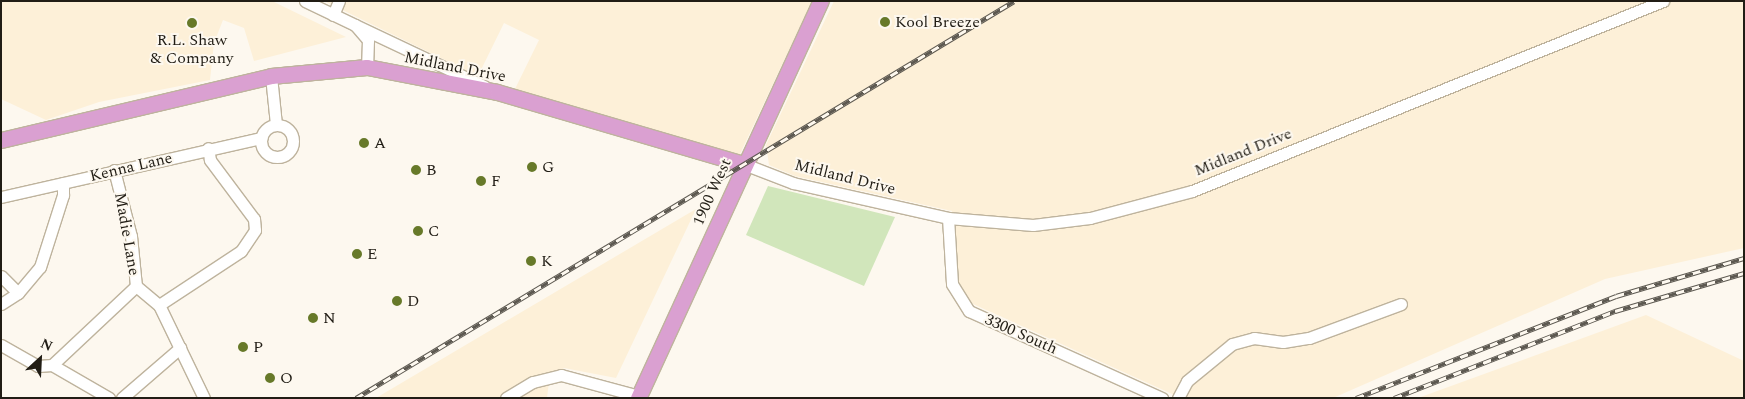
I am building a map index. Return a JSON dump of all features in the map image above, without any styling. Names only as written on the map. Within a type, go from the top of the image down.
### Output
[{"type":"main road","name":"1900 West","points":[[638,397],[744,164],[821,1]]},
{"type":"main road","name":"Midland Drive","points":[[1,140],[270,76],[367,67],[497,92],[744,164]]},
{"type":"street","points":[[305,1],[497,92]]},
{"type":"street","points":[[333,15],[339,1]]},
{"type":"street","name":"Midland Drive","points":[[744,164],[793,183],[948,218],[1033,225],[1071,221],[1192,192],[1663,1]]},
{"type":"street","points":[[355,25],[368,40],[367,67]]},
{"type":"street","points":[[270,76],[276,124]]},
{"type":"street","points":[[276,124],[286,127],[293,136],[289,153],[279,157],[268,155],[261,138],[265,129],[276,124]]},
{"type":"street","name":"Kenna Lane","points":[[1,198],[208,148],[261,138]]},
{"type":"street","points":[[159,305],[241,251],[255,230],[254,219],[210,160],[208,148]]},
{"type":"street","name":"Madie Lane","points":[[114,170],[131,236],[136,286],[159,305],[204,398]]},
{"type":"street","points":[[1,304],[18,293],[40,267],[63,195],[63,183]]},
{"type":"street","name":"3300 South","points":[[948,218],[952,284],[969,311],[1162,398]]},
{"type":"street","points":[[1,276],[18,293]]},
{"type":"street","points":[[52,365],[136,286]]},
{"type":"street","points":[[1178,398],[1187,381],[1232,344],[1254,338],[1283,342],[1309,338],[1401,304]]},
{"type":"street","points":[[1,345],[38,366],[52,365],[109,398]]},
{"type":"street","points":[[122,398],[180,348]]},
{"type":"street","points":[[506,398],[533,382],[561,375],[638,397]]},
{"type":"shaded area","points":[[1,1],[272,1],[346,37],[254,61],[244,28],[223,20],[214,43],[210,80],[99,102],[46,120],[1,99]]},
{"type":"shaded area","points":[[324,1],[812,1],[739,156],[514,91],[539,40],[504,23],[478,76]]},
{"type":"shaded area","points":[[834,1],[1744,1],[1744,248],[1605,279],[1333,398],[1181,398],[973,304],[958,286],[952,211],[795,176],[769,165],[766,145]]},
{"type":"shaded area","points":[[696,209],[616,378],[564,368],[549,382],[547,398],[376,398]]},
{"type":"shaded area","points":[[1646,315],[1744,361],[1744,398],[1418,398]]},
{"type":"green space","points":[[768,186],[895,217],[864,286],[746,235]]},
{"type":"railway","points":[[356,398],[1014,1]]},
{"type":"railway","points":[[1356,398],[1616,296],[1744,258]]},
{"type":"railway","points":[[1394,398],[1615,311],[1744,273]]},
{"type":"place","name":"Kool Breeze","points":[[885,22]]},
{"type":"place","name":"R.L. Shaw & Company","points":[[192,23]]},
{"type":"place","name":"A","points":[[364,143]]},
{"type":"place","name":"G","points":[[532,167]]},
{"type":"place","name":"B","points":[[416,170]]},
{"type":"place","name":"F","points":[[481,181]]},
{"type":"place","name":"C","points":[[418,231]]},
{"type":"place","name":"E","points":[[357,254]]},
{"type":"place","name":"K","points":[[531,261]]},
{"type":"place","name":"D","points":[[397,301]]},
{"type":"place","name":"N","points":[[313,318]]},
{"type":"place","name":"P","points":[[243,347]]},
{"type":"place","name":"O","points":[[270,378]]}]
